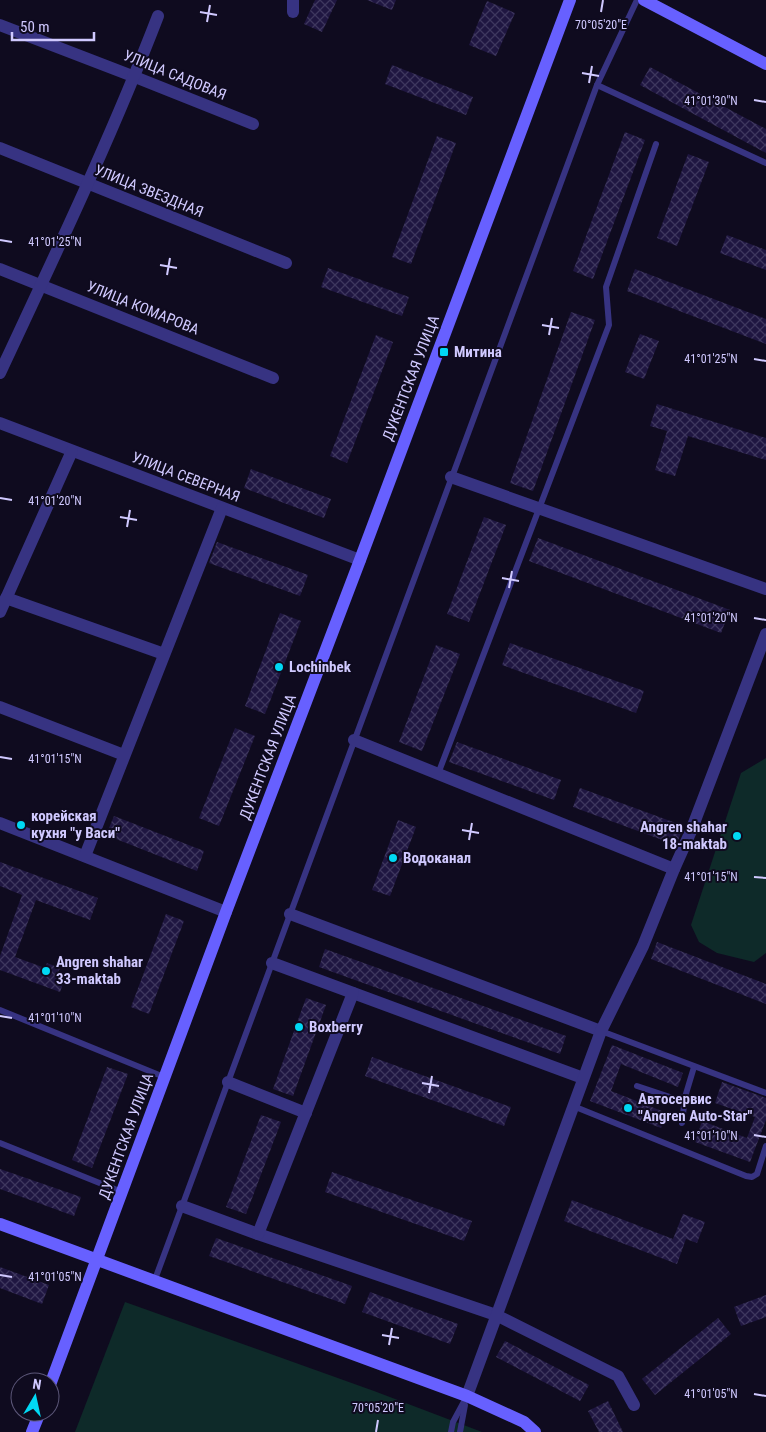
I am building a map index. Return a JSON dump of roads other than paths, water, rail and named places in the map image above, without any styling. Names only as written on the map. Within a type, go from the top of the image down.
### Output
[{"type":"main road","name":"ДУКЕНТСКАЯ УЛИЦА","points":[[55,1372],[164,1077],[570,0]]},
{"type":"main road","points":[[644,0],[766,64]]},
{"type":"main road","points":[[0,1224],[467,1396],[524,1422],[535,1432]]},
{"type":"street","points":[[0,373],[88,184],[135,77],[158,16]]},
{"type":"street","name":"УЛИЦА САДОВАЯ","points":[[0,25],[253,124]]},
{"type":"street","name":"УЛИЦА ЗВЕЗДНАЯ","points":[[0,148],[286,263]]},
{"type":"street","name":"УЛИЦА КОМАРОВА","points":[[0,269],[273,378]]},
{"type":"street","name":"УЛИЦА СЕВЕРНАЯ","points":[[0,423],[360,560]]},
{"type":"street","points":[[0,612],[72,451]]},
{"type":"street","points":[[452,477],[766,589]]},
{"type":"street","points":[[85,856],[222,508]]},
{"type":"street","points":[[6,598],[164,654]]},
{"type":"street","points":[[467,1396],[601,1031],[643,946],[674,869],[692,831],[766,634]]},
{"type":"street","points":[[0,708],[124,755]]},
{"type":"street","points":[[354,740],[674,869]]},
{"type":"street","points":[[0,823],[226,912]]},
{"type":"street","points":[[290,914],[601,1031]]},
{"type":"street","points":[[272,963],[583,1078]]},
{"type":"street","points":[[258,1234],[353,992]]},
{"type":"street","points":[[228,1082],[306,1112]]},
{"type":"street","points":[[182,1206],[496,1316],[618,1376],[634,1405]]},
{"type":"lane","points":[[154,1282],[598,84],[637,0]]},
{"type":"lane","points":[[598,84],[766,164]]},
{"type":"lane","points":[[438,774],[609,325],[606,287],[656,144]]},
{"type":"lane","points":[[0,1010],[164,1077]]},
{"type":"lane","points":[[601,1031],[766,1093]]},
{"type":"lane","points":[[682,1123],[685,1097],[694,1067]]},
{"type":"lane","points":[[637,1086],[676,1099],[685,1097]]},
{"type":"lane","points":[[573,1106],[746,1176],[752,1177],[757,1174],[766,1146]]},
{"type":"lane","points":[[0,1143],[122,1192]]},
{"type":"lane","points":[[451,1432],[452,1422],[467,1396]]},
{"type":"lane","points":[[460,1432],[467,1396]]},
{"type":"place","name":"Митина","points":[[444,352]]},
{"type":"place","name":"Lochinbek","points":[[279,667]]},
{"type":"place","name":"корейская кухня \"у Васи\"","points":[[21,825]]},
{"type":"place","name":"Angren shahar 18-maktab","points":[[737,836]]},
{"type":"place","name":"Водоканал","points":[[393,858]]},
{"type":"place","name":"Angren shahar 33-maktab","points":[[46,971]]},
{"type":"place","name":"Boxberry","points":[[299,1027]]},
{"type":"place","name":"Автосервис \"Angren Auto-Star\"","points":[[628,1108]]}]
